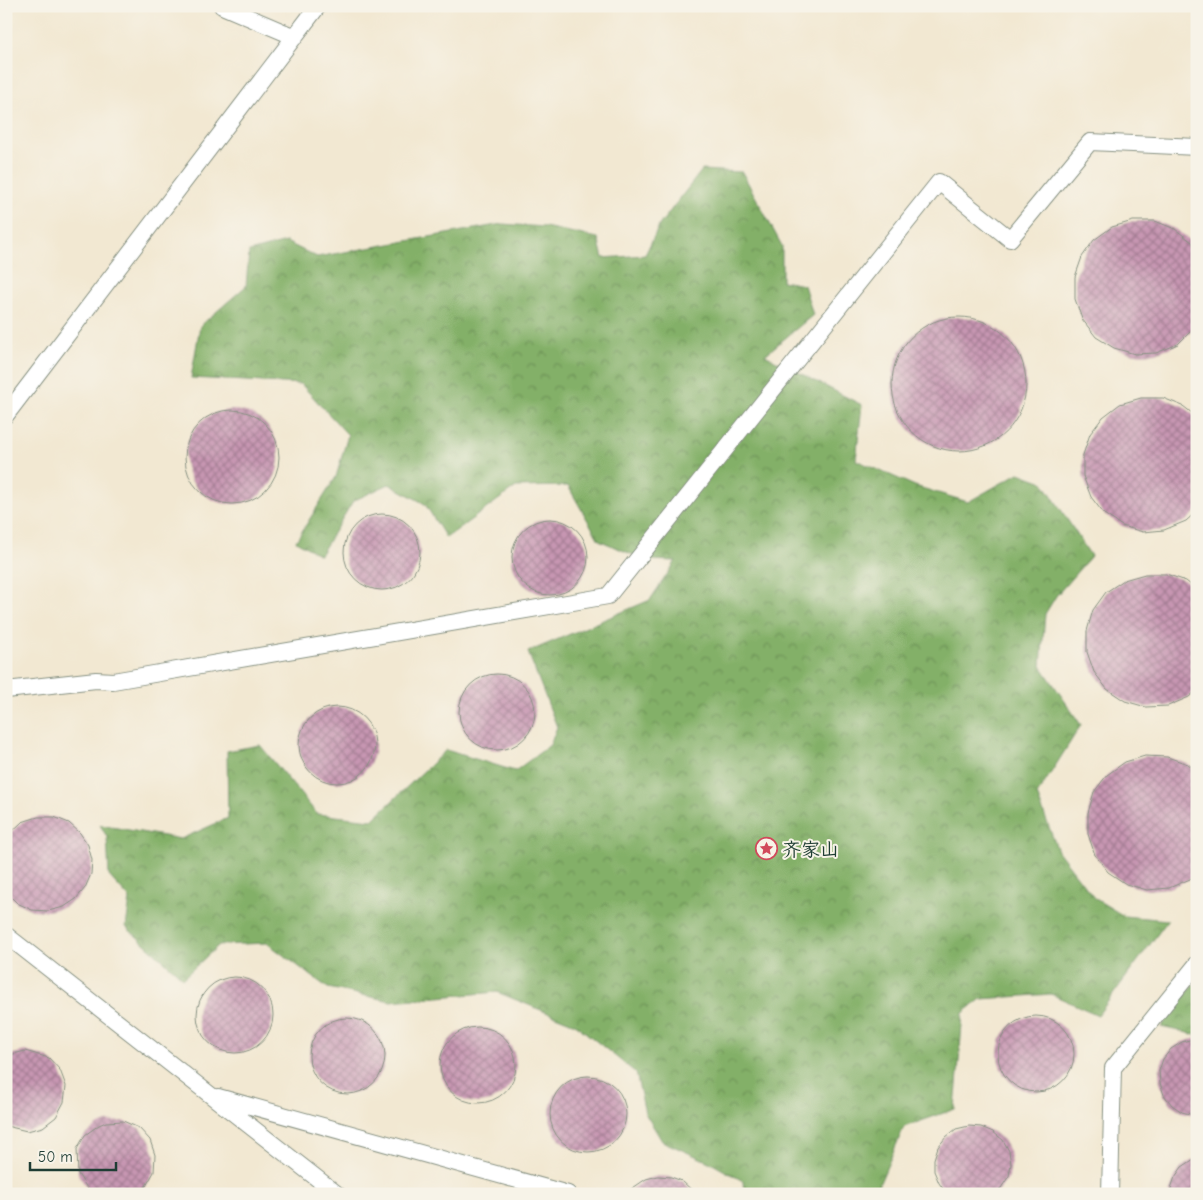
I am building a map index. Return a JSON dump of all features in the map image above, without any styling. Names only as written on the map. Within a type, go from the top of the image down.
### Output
[{"type":"lane","points":[[222,6],[295,38]]},
{"type":"lane","points":[[6,415],[318,6]]},
{"type":"lane","points":[[6,690],[96,680],[114,681],[608,596],[939,182],[1010,239],[1090,142],[1197,147]]},
{"type":"lane","points":[[6,935],[337,1194]]},
{"type":"lane","points":[[1110,1194],[1113,1068],[1197,964]]},
{"type":"lane","points":[[211,1095],[568,1194]]},
{"type":"green space","points":[[702,170],[742,172],[782,246],[782,281],[804,285],[813,315],[765,355],[862,405],[856,460],[915,486],[968,502],[1019,473],[1043,482],[1091,556],[1056,596],[1045,614],[1041,666],[1081,725],[1037,795],[1058,851],[1094,898],[1124,916],[1168,920],[1098,1015],[1051,994],[981,999],[963,1013],[955,1109],[904,1127],[875,1194],[744,1194],[743,1181],[709,1162],[662,1141],[645,1113],[636,1073],[575,1024],[497,992],[391,1001],[328,988],[267,943],[219,945],[183,978],[126,927],[130,899],[109,876],[107,837],[100,825],[181,839],[228,818],[227,751],[260,745],[317,814],[372,820],[446,750],[515,771],[550,745],[557,727],[528,652],[650,600],[676,561],[645,560],[599,540],[568,486],[516,487],[446,538],[425,504],[389,484],[353,501],[320,555],[296,541],[336,477],[348,435],[301,384],[191,378],[200,326],[246,286],[249,252],[286,242],[317,257],[502,224],[545,227],[598,238],[603,258],[645,255],[660,224]]},
{"type":"green space","points":[[1197,980],[1197,1035],[1161,1027]]},
{"type":"building","points":[[1133,221],[1155,221],[1175,229],[1192,242],[1197,250],[1197,325],[1178,344],[1156,353],[1135,354],[1114,348],[1096,337],[1082,319],[1075,299],[1075,277],[1082,257],[1094,240],[1112,227]]},
{"type":"building","points":[[959,317],[985,322],[1006,337],[1021,358],[1026,384],[1021,410],[1006,431],[985,446],[959,451],[933,446],[912,431],[897,410],[892,384],[897,358],[912,337],[933,322]]},
{"type":"building","points":[[1141,398],[1163,398],[1183,406],[1197,417],[1197,511],[1186,521],[1164,530],[1143,532],[1122,526],[1104,514],[1091,497],[1083,476],[1083,455],[1090,434],[1103,417],[1120,404]]},
{"type":"building","points":[[232,410],[250,414],[265,424],[275,439],[279,457],[275,475],[265,490],[250,500],[232,504],[214,500],[199,490],[189,475],[185,457],[189,439],[199,424],[214,414]]},
{"type":"building","points":[[375,514],[389,514],[403,520],[414,531],[420,545],[417,567],[409,579],[389,590],[375,590],[361,584],[350,573],[344,559],[344,545],[350,531],[361,520]]},
{"type":"building","points":[[543,519],[557,519],[571,525],[582,536],[588,550],[585,572],[577,584],[557,595],[543,595],[529,589],[518,578],[512,564],[512,550],[518,536],[529,525]]},
{"type":"building","points":[[1145,574],[1166,574],[1186,581],[1197,590],[1197,690],[1189,697],[1168,706],[1146,707],[1125,701],[1107,689],[1094,672],[1087,652],[1087,631],[1093,610],[1106,592],[1124,580]]},
{"type":"building","points":[[490,674],[504,674],[518,680],[529,691],[535,705],[532,727],[524,739],[504,750],[490,750],[476,744],[465,733],[459,719],[459,705],[465,691],[476,680]]},
{"type":"building","points":[[330,707],[344,707],[358,713],[369,724],[375,738],[372,760],[364,772],[344,783],[330,783],[316,777],[305,766],[299,752],[299,738],[305,724],[316,713]]},
{"type":"building","points":[[1145,756],[1167,757],[1188,764],[1197,771],[1197,873],[1190,879],[1169,888],[1147,890],[1126,884],[1108,872],[1095,855],[1088,834],[1088,813],[1094,792],[1107,775],[1125,762]]},
{"type":"building","points":[[38,817],[54,817],[69,823],[80,833],[88,845],[92,860],[91,874],[85,888],[76,899],[64,907],[48,911],[32,910],[17,903],[6,892],[6,837],[22,822]]},
{"type":"building","points":[[228,977],[242,977],[256,983],[267,994],[273,1008],[270,1030],[262,1042],[242,1053],[228,1053],[214,1047],[203,1036],[197,1022],[197,1008],[203,994],[214,983]]},
{"type":"building","points":[[1029,1016],[1043,1016],[1057,1022],[1068,1033],[1074,1047],[1071,1069],[1063,1081],[1043,1092],[1029,1092],[1015,1086],[1004,1075],[998,1061],[998,1047],[1004,1033],[1015,1022]]},
{"type":"building","points":[[340,1018],[354,1018],[368,1024],[379,1035],[385,1049],[382,1071],[374,1083],[354,1094],[340,1094],[326,1088],[315,1077],[309,1063],[309,1049],[315,1035],[326,1024]]},
{"type":"building","points":[[471,1027],[485,1027],[499,1033],[510,1044],[516,1058],[513,1080],[505,1092],[485,1103],[471,1103],[457,1097],[446,1086],[440,1072],[440,1058],[446,1044],[457,1033]]},
{"type":"building","points":[[1197,1038],[1197,1116],[1182,1112],[1172,1105],[1164,1095],[1159,1071],[1163,1059],[1171,1049],[1182,1042]]},
{"type":"building","points":[[25,1051],[49,1058],[60,1070],[66,1086],[64,1102],[56,1117],[43,1127],[27,1131],[6,1126],[6,1056]]},
{"type":"building","points":[[581,1076],[595,1076],[609,1082],[620,1093],[626,1107],[623,1129],[615,1141],[595,1152],[581,1152],[567,1146],[556,1135],[550,1121],[550,1107],[556,1093],[567,1082]]},
{"type":"building","points":[[123,1121],[139,1128],[150,1140],[155,1155],[154,1172],[146,1186],[137,1194],[93,1194],[78,1174],[77,1149],[85,1135],[99,1125],[106,1122]]},
{"type":"building","points":[[969,1126],[981,1127],[993,1132],[1003,1140],[1009,1151],[1011,1164],[1009,1176],[997,1194],[947,1194],[939,1183],[934,1171],[934,1159],[938,1147],[956,1129]]},
{"type":"building","points":[[1197,1157],[1197,1194],[1169,1194],[1175,1177],[1182,1167]]},
{"type":"building","points":[[658,1176],[671,1177],[682,1181],[696,1194],[624,1194],[646,1179]]},
{"type":"place","name":"齐家山","points":[[766,849]]}]
